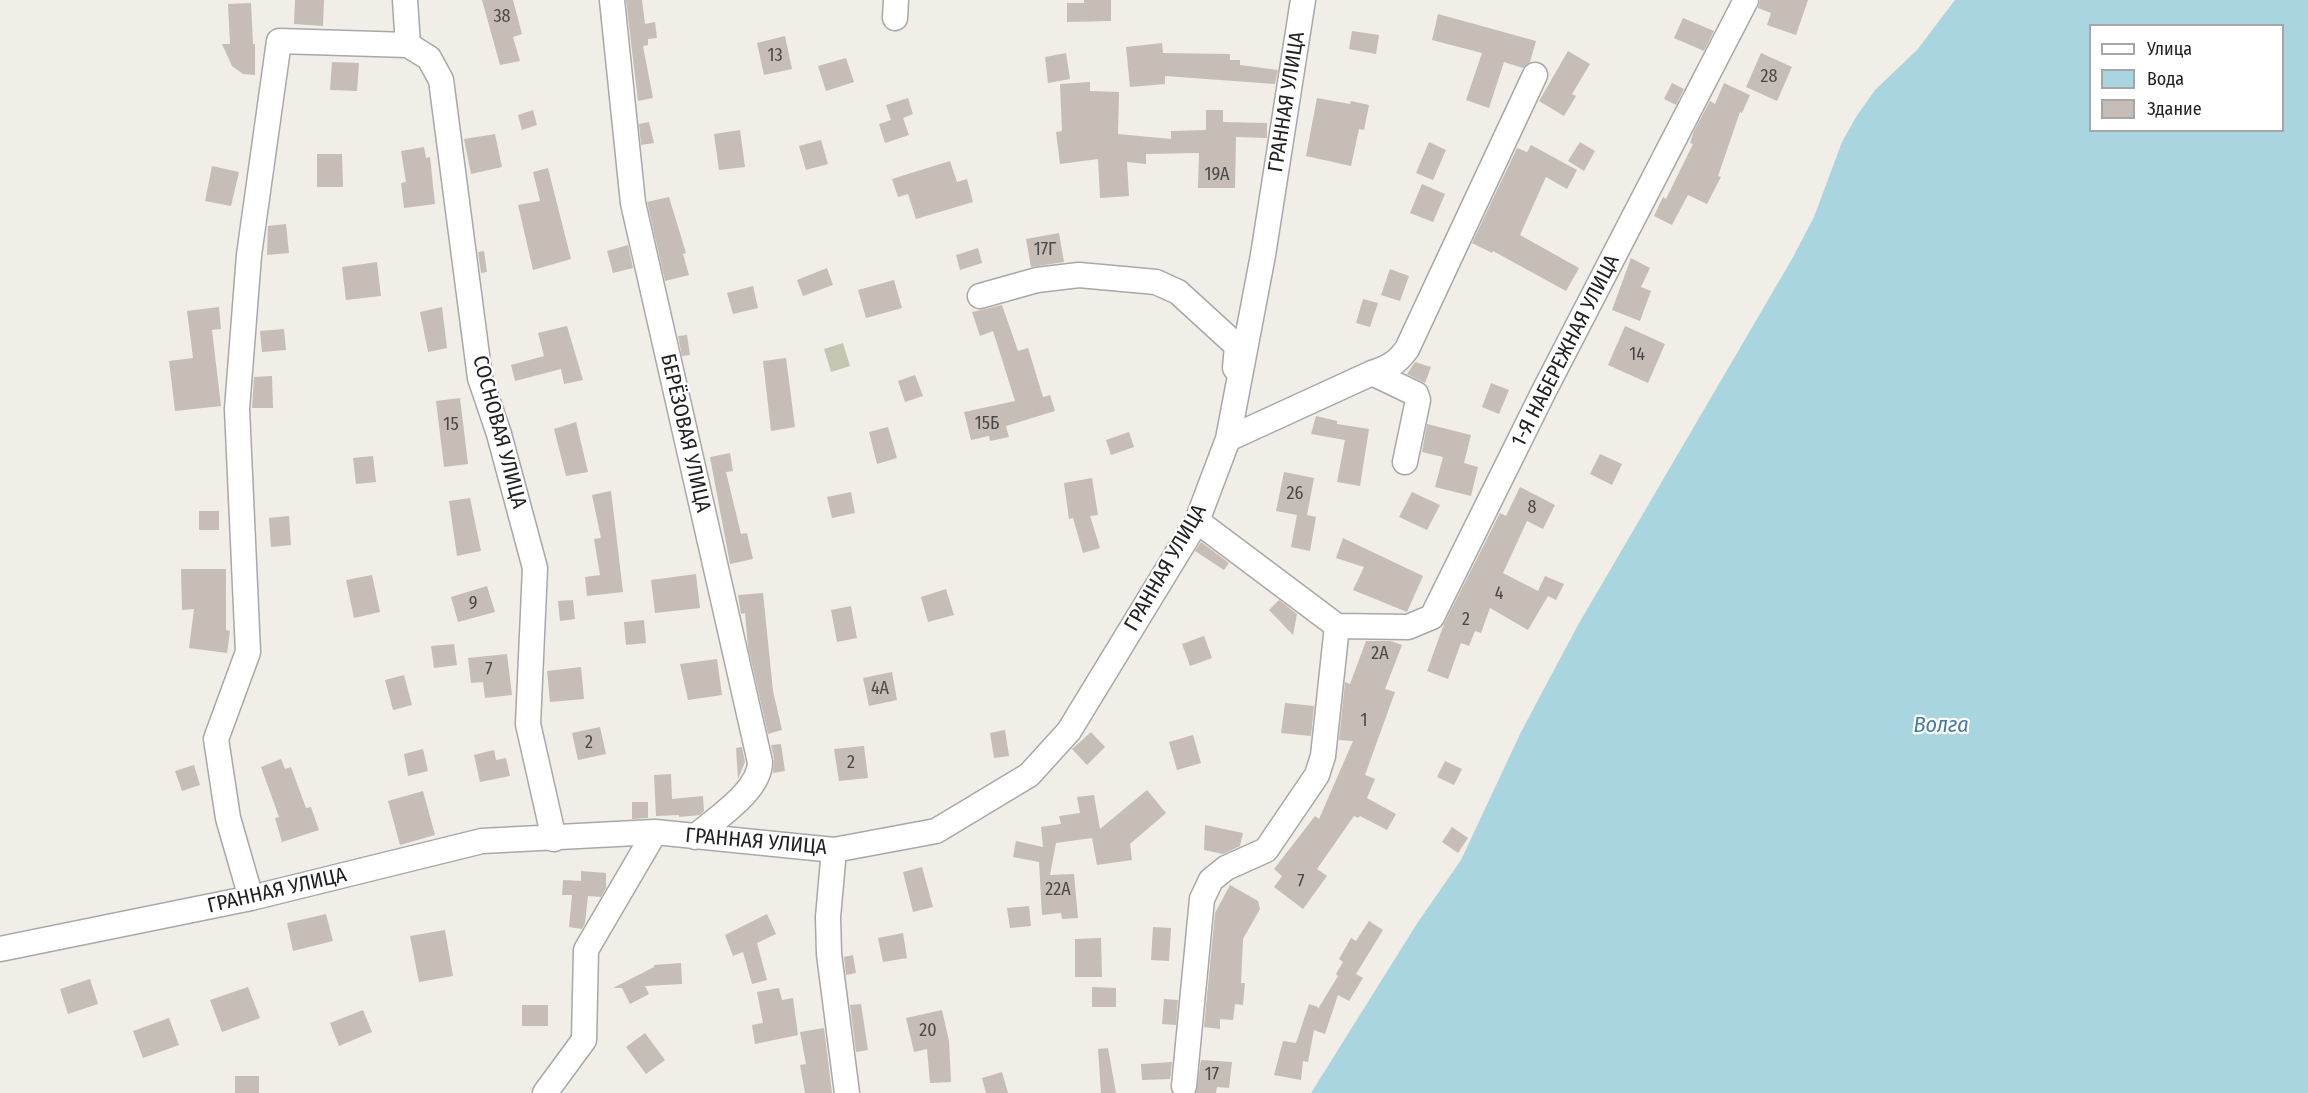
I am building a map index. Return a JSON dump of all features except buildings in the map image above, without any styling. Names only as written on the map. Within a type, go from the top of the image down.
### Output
[{"type":"street","points":[[251,898],[228,818],[216,739],[248,652],[237,409],[249,255],[279,41],[408,45],[405,0]]},
{"type":"street","name":"БЕРЁЗОВАЯ УЛИЦА","points":[[612,0],[633,203],[760,762],[760,773],[754,785],[695,837]]},
{"type":"street","name":"ГРАННАЯ УЛИЦА","points":[[0,949],[251,898],[482,841],[655,832],[834,850],[936,831],[1029,775],[1069,731],[1197,521],[1228,439],[1263,255],[1303,0]]},
{"type":"street","name":"1-Я НАБЕРЕЖНАЯ УЛИЦА","points":[[1337,626],[1408,627],[1432,617],[1544,392],[1746,0]]},
{"type":"street","name":"СОСНОВАЯ УЛИЦА","points":[[408,45],[429,58],[441,80],[480,378],[499,434],[535,568],[528,724],[554,839]]},
{"type":"street","points":[[1228,439],[1372,373],[1388,369],[1399,360],[1407,349],[1535,75]]},
{"type":"street","points":[[980,297],[1037,280],[1078,275],[1156,282],[1178,292],[1237,346],[1228,439]]},
{"type":"street","points":[[1372,373],[1416,394],[1418,400],[1405,462]]},
{"type":"street","points":[[1184,1086],[1203,899],[1211,880],[1226,868],[1266,850],[1317,775],[1323,756],[1337,626],[1197,521]]},
{"type":"street","points":[[545,1093],[584,1040],[586,950],[655,832]]},
{"type":"street","points":[[834,850],[828,917],[829,954],[847,1093]]},
{"type":"shaded area","points":[[843,343],[850,366],[831,372],[824,349]]},
{"type":"water","name":"Волга","points":[[1955,0],[2308,0],[2308,1093],[1311,1093],[1418,922],[1461,860],[1521,732],[1578,625],[1792,259],[1814,217],[1842,142],[1875,90],[1917,50]]}]
